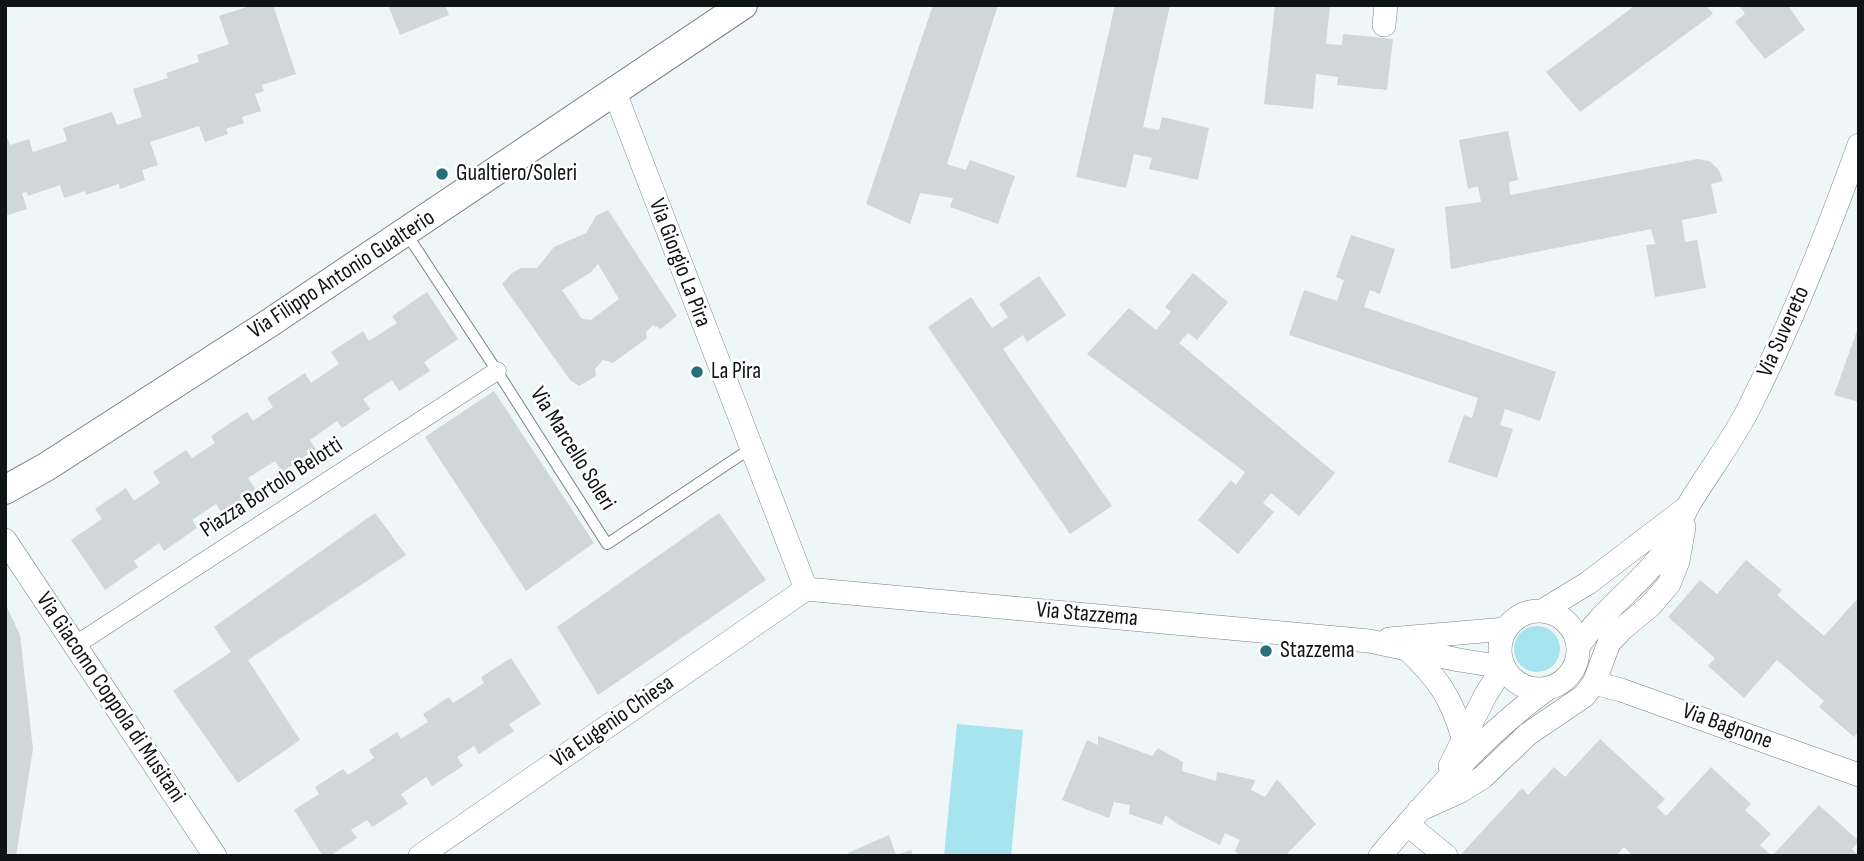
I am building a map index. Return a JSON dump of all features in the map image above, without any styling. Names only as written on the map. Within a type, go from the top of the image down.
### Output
[{"type":"street","name":"Via Filippo Antonio Gualterio","points":[[5,490],[46,467],[406,233],[743,5]]},
{"type":"street","name":"Via Giorgio La Pira","points":[[615,93],[806,589]]},
{"type":"street","name":"Via Suvereto","points":[[1578,647],[1600,618],[1645,576],[1661,555],[1676,534],[1687,507],[1732,440],[1766,375],[1791,318],[1859,145]]},
{"type":"street","name":"Piazza Bortolo Belotti","points":[[74,646],[497,371]]},
{"type":"street","name":"Via Suvereto","points":[[1542,611],[1588,583],[1687,507]]},
{"type":"street","points":[[1413,817],[1483,777],[1528,734],[1570,707],[1594,683],[1609,643],[1650,606],[1669,584],[1678,561],[1687,507]]},
{"type":"street","name":"Via Giacomo Coppola di Musitani","points":[[5,540],[215,856]]},
{"type":"street","name":"Via Stazzema","points":[[806,589],[1369,641],[1503,667]]},
{"type":"street","name":"Via Eugenio Chiesa","points":[[420,856],[806,589]]},
{"type":"street","points":[[1380,856],[1443,781],[1496,728],[1547,689],[1559,684],[1572,670],[1578,647],[1567,623],[1542,611],[1528,613],[1515,619],[1506,629],[1501,640],[1503,667],[1508,675],[1520,684],[1532,689],[1547,689]]},
{"type":"street","name":"Via Stazzema","points":[[1369,641],[1506,629]]},
{"type":"street","points":[[1407,649],[1438,680],[1448,695],[1463,737]]},
{"type":"street","points":[[1443,781],[1463,737],[1503,667]]},
{"type":"street","name":"Via Bagnone","points":[[1594,683],[1633,694],[1859,775]]},
{"type":"street","points":[[1413,817],[1446,856]]},
{"type":"lane","name":"Via Marcello Soleri","points":[[406,233],[607,544],[750,449]]},
{"type":"shaded area","points":[[1537,626],[1553,633],[1560,649],[1553,665],[1537,672],[1521,665],[1514,649],[1521,633]]},
{"type":"shaded area","points":[[957,724],[1023,730],[1011,856],[944,856]]},
{"type":"building","points":[[253,5],[273,5],[296,74],[262,85],[264,91],[255,94],[261,111],[242,117],[244,123],[226,129],[228,134],[205,142],[199,126],[150,142],[158,165],[142,170],[145,180],[120,189],[119,184],[86,195],[85,191],[64,198],[60,185],[28,196],[27,192],[22,193],[27,209],[5,216],[5,139],[8,139],[10,145],[29,139],[33,152],[67,141],[63,128],[112,112],[117,125],[142,117],[133,89],[168,78],[166,73],[199,62],[197,55],[229,44],[219,16]]},
{"type":"building","points":[[388,5],[445,5],[449,15],[400,35]]},
{"type":"building","points":[[933,5],[998,5],[947,164],[966,170],[970,160],[1015,176],[998,224],[950,207],[953,198],[920,193],[910,224],[866,204]]},
{"type":"building","points":[[1115,5],[1170,5],[1143,127],[1159,130],[1162,117],[1209,128],[1198,180],[1149,169],[1152,158],[1134,154],[1126,188],[1076,177]]},
{"type":"building","points":[[1275,5],[1330,5],[1326,44],[1342,45],[1343,34],[1393,39],[1387,90],[1337,85],[1338,77],[1316,74],[1313,109],[1264,104]]},
{"type":"building","points":[[1636,5],[1712,5],[1708,8],[1713,14],[1580,112],[1546,72]]},
{"type":"building","points":[[1739,5],[1788,5],[1805,30],[1765,59],[1735,22],[1745,14]]},
{"type":"building","points":[[1508,131],[1518,180],[1509,182],[1510,195],[1697,159],[1709,161],[1718,169],[1723,181],[1711,184],[1717,213],[1682,220],[1685,242],[1697,240],[1706,288],[1655,297],[1646,245],[1655,244],[1651,229],[1451,269],[1445,207],[1481,202],[1478,186],[1468,189],[1459,140]]},
{"type":"building","points":[[608,210],[677,316],[661,329],[653,325],[646,332],[647,338],[613,363],[603,360],[595,369],[596,376],[579,386],[570,380],[502,284],[521,268],[537,268],[554,247],[586,233],[596,216]],"holes":[[[598,264],[619,299],[591,320],[582,319],[562,290],[591,272]]]},
{"type":"building","points":[[1351,235],[1395,249],[1380,294],[1370,290],[1364,307],[1556,372],[1540,421],[1505,409],[1500,425],[1513,429],[1497,478],[1448,462],[1464,415],[1472,418],[1478,398],[1289,335],[1304,290],[1337,301],[1344,280],[1336,277]]},
{"type":"building","points":[[1193,273],[1228,302],[1197,340],[1188,333],[1179,343],[1335,473],[1299,516],[1271,493],[1263,503],[1274,512],[1238,554],[1198,520],[1231,480],[1236,485],[1245,472],[1087,354],[1129,308],[1156,330],[1171,312],[1165,307]]},
{"type":"building","points":[[1039,276],[1066,315],[1027,342],[1023,335],[1003,349],[1112,506],[1070,534],[928,327],[971,297],[992,328],[1008,317],[999,304]]},
{"type":"building","points":[[427,292],[458,339],[424,362],[430,371],[399,391],[392,380],[363,399],[370,409],[342,428],[337,421],[310,440],[316,449],[282,472],[275,461],[248,478],[256,490],[222,513],[216,504],[192,520],[197,528],[164,551],[159,543],[134,561],[138,567],[105,590],[71,540],[102,519],[95,509],[126,488],[134,501],[160,483],[153,472],[186,450],[192,458],[215,443],[211,436],[247,412],[253,421],[273,407],[267,398],[305,373],[311,383],[339,364],[331,352],[363,331],[369,341],[397,323],[392,316]]},
{"type":"building","points":[[1859,328],[1859,402],[1834,395]]},
{"type":"building","points":[[494,391],[594,543],[526,591],[425,437]]},
{"type":"building","points":[[375,513],[406,555],[248,660],[300,740],[238,783],[173,691],[231,652],[214,627]]},
{"type":"building","points":[[719,513],[766,580],[598,695],[557,627]]},
{"type":"building","points":[[1746,560],[1782,590],[1777,595],[1824,636],[1859,597],[1859,731],[1854,737],[1819,707],[1824,701],[1777,660],[1744,698],[1708,666],[1715,658],[1668,617],[1700,580],[1717,594]]},
{"type":"building","points":[[5,603],[20,635],[33,749],[16,856],[5,856]]},
{"type":"building","points":[[511,658],[541,704],[509,724],[514,731],[479,754],[474,746],[457,757],[463,766],[432,786],[426,777],[401,794],[408,804],[372,827],[367,820],[351,830],[357,838],[330,856],[323,856],[294,810],[319,794],[315,787],[343,769],[348,775],[374,758],[369,750],[397,732],[401,739],[428,722],[423,714],[449,697],[453,703],[484,683],[481,677]]},
{"type":"building","points":[[1098,736],[1152,756],[1158,748],[1183,762],[1182,771],[1216,781],[1217,772],[1255,780],[1251,790],[1265,797],[1277,779],[1316,824],[1285,856],[1241,856],[1235,851],[1240,840],[1225,833],[1220,845],[1165,815],[1162,825],[1129,814],[1130,805],[1114,802],[1109,818],[1062,800],[1087,740],[1098,745]]},
{"type":"building","points":[[1600,739],[1665,799],[1657,807],[1666,816],[1711,767],[1751,804],[1745,810],[1771,834],[1760,845],[1772,856],[1633,856],[1624,847],[1616,856],[1466,856],[1462,853],[1522,788],[1528,795],[1554,767],[1565,777]]},
{"type":"building","points":[[1819,805],[1859,841],[1852,849],[1859,856],[1772,856]]},
{"type":"building","points":[[889,835],[896,855],[911,850],[913,856],[849,856],[848,853]]},
{"type":"place","name":"Gualtiero/Soleri","points":[[442,174]]},
{"type":"place","name":"La Pira","points":[[697,372]]},
{"type":"place","name":"Stazzema","points":[[1266,651]]}]
